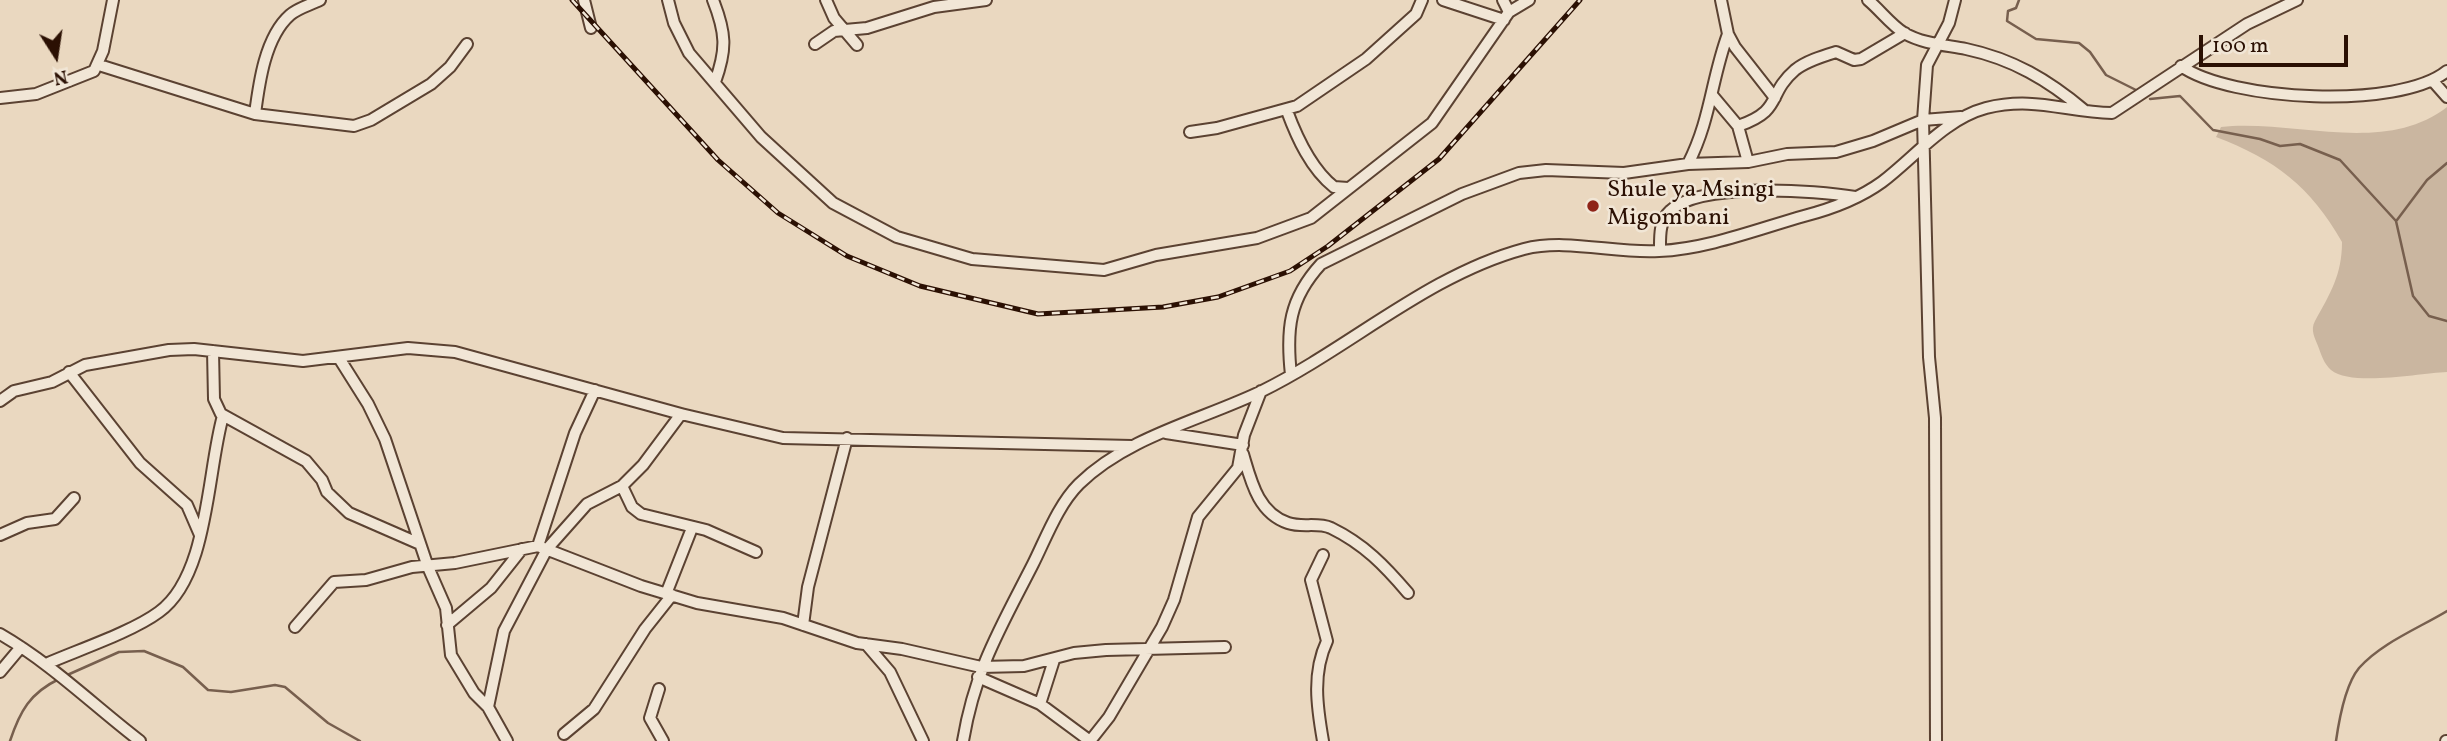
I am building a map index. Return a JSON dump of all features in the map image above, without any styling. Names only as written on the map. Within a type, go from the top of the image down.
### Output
[{"type":"street","points":[[0,97],[36,94],[85,75],[99,65],[113,0]]},
{"type":"street","points":[[255,114],[264,67],[280,28],[288,16],[320,0]]},
{"type":"street","points":[[584,0],[591,28]]},
{"type":"street","points":[[668,0],[674,23],[689,53],[761,136],[833,203],[897,237],[972,259],[1112,269],[1156,255],[1226,246],[1282,230],[1311,218],[1432,123],[1506,16],[1529,0]]},
{"type":"street","points":[[713,0],[725,42],[724,56],[715,82]]},
{"type":"street","points":[[826,0],[843,29],[857,45]]},
{"type":"street","points":[[815,44],[827,33],[867,28],[934,7],[986,0]]},
{"type":"street","points":[[1190,132],[1287,111],[1366,59],[1416,14],[1422,0]]},
{"type":"street","points":[[1443,0],[1506,16]]},
{"type":"street","points":[[1503,0],[1506,16]]},
{"type":"street","points":[[1721,0],[1728,34],[1775,98]]},
{"type":"street","points":[[1868,0],[1905,33],[1936,44],[1982,53],[2029,69],[2053,84],[2086,112]]},
{"type":"street","points":[[1936,741],[1935,418],[1929,357],[1923,120],[1927,65],[1949,23],[1955,0]]},
{"type":"street","points":[[1292,375],[1287,342],[1296,299],[1307,279],[1335,255],[1484,184],[1519,173],[1546,170],[1624,173],[1688,164],[1748,162],[1787,154],[1836,152],[1853,148],[1923,120],[1961,117],[2013,103],[2048,103],[2086,112],[2112,113],[2247,24],[2297,0]]},
{"type":"street","points":[[1738,126],[1759,119],[1768,112],[1785,81],[1797,68],[1836,52],[1854,60],[1861,59],[1905,33]]},
{"type":"street","points":[[1688,164],[1705,129],[1718,62],[1728,34]]},
{"type":"street","points":[[99,65],[255,114],[354,126],[371,121],[431,84],[450,67],[467,44]]},
{"type":"street","points":[[2181,66],[2206,80],[2278,94],[2322,98],[2373,94],[2432,80],[2447,71]]},
{"type":"street","points":[[2432,80],[2447,97]]},
{"type":"street","points":[[1712,95],[1738,126],[1748,162]]},
{"type":"street","points":[[1287,111],[1302,147],[1327,182],[1334,187],[1348,188]]},
{"type":"street","points":[[963,741],[979,672],[1065,504],[1078,486],[1133,446],[1292,375],[1448,279],[1482,262],[1529,248],[1660,251],[1766,227],[1855,197],[1879,184],[1961,117]]},
{"type":"street","points":[[1660,251],[1664,218],[1672,209],[1686,202],[1754,190],[1834,193],[1855,197]]},
{"type":"street","points":[[0,401],[14,391],[52,382],[95,362],[162,351],[213,351],[303,361],[408,348],[456,352],[681,414],[783,438],[1133,446]]},
{"type":"street","points":[[213,351],[214,399],[223,416],[306,461],[322,480],[327,492],[349,513],[421,544]]},
{"type":"street","points":[[339,358],[380,426],[428,567],[446,608],[451,655],[456,666],[488,707],[507,741]]},
{"type":"street","points":[[69,372],[140,463],[187,505],[200,535]]},
{"type":"street","points":[[488,707],[504,631],[542,548],[575,433],[595,390]]},
{"type":"street","points":[[295,627],[334,583],[354,583],[412,567],[428,567],[522,549],[542,548],[669,594],[803,625],[866,644],[979,672],[1040,704],[1090,741],[1109,717],[1150,649],[1174,600],[1198,517],[1233,479],[1261,391]]},
{"type":"street","points":[[542,548],[587,504],[622,486],[643,466],[681,414]]},
{"type":"street","points":[[46,664],[161,611],[196,557],[223,416]]},
{"type":"street","points":[[1164,433],[1215,438],[1243,448]]},
{"type":"street","points":[[803,625],[811,577],[847,438]]},
{"type":"street","points":[[1243,448],[1254,492],[1276,516],[1289,523],[1324,526],[1360,544],[1379,559],[1408,593]]},
{"type":"street","points":[[622,486],[632,507],[641,514],[731,539],[756,552]]},
{"type":"street","points":[[0,535],[27,523],[55,519],[74,498]]},
{"type":"street","points":[[564,734],[594,709],[669,594],[692,528]]},
{"type":"street","points":[[447,625],[491,588],[522,549]]},
{"type":"street","points":[[1323,555],[1311,580],[1327,641],[1319,657],[1317,676],[1323,741]]},
{"type":"street","points":[[0,634],[69,681],[108,718],[140,741]]},
{"type":"street","points":[[866,644],[890,672],[923,741]]},
{"type":"street","points":[[0,672],[21,647]]},
{"type":"street","points":[[979,672],[1054,660],[1074,653],[1225,647]]},
{"type":"street","points":[[1040,704],[1054,660]]},
{"type":"street","points":[[659,689],[650,718],[663,741]]},
{"type":"shaded area","points":[[2447,107],[2447,372],[2387,378],[2354,378],[2341,375],[2331,370],[2325,362],[2313,328],[2337,274],[2342,242],[2317,205],[2290,177],[2256,155],[2216,137],[2221,127],[2278,127],[2367,133],[2395,130],[2422,122]]},
{"type":"waterway","points":[[2019,0],[2016,8],[2008,11],[2007,21],[2036,39],[2079,43],[2090,52],[2106,75],[2136,90]]},
{"type":"waterway","points":[[2150,99],[2180,96],[2213,130],[2260,139],[2280,146],[2300,144],[2340,160],[2396,221],[2413,296],[2429,316],[2447,321]]},
{"type":"waterway","points":[[2397,220],[2427,180],[2447,163]]},
{"type":"waterway","points":[[2336,741],[2346,693],[2359,668],[2389,643],[2447,611]]},
{"type":"waterway","points":[[65,676],[119,652],[144,651],[183,667],[208,690],[231,692],[275,685],[285,687],[328,723],[360,741]]},
{"type":"waterway","points":[[10,741],[27,704],[41,690],[59,679]]},
{"type":"railway","points":[[572,0],[718,160],[778,213],[847,256],[920,286],[1038,314],[1163,307],[1218,297],[1290,271],[1328,246],[1439,159],[1580,0]]},
{"type":"place","name":"Shule ya Msingi Migombani","points":[[1593,206]]}]
